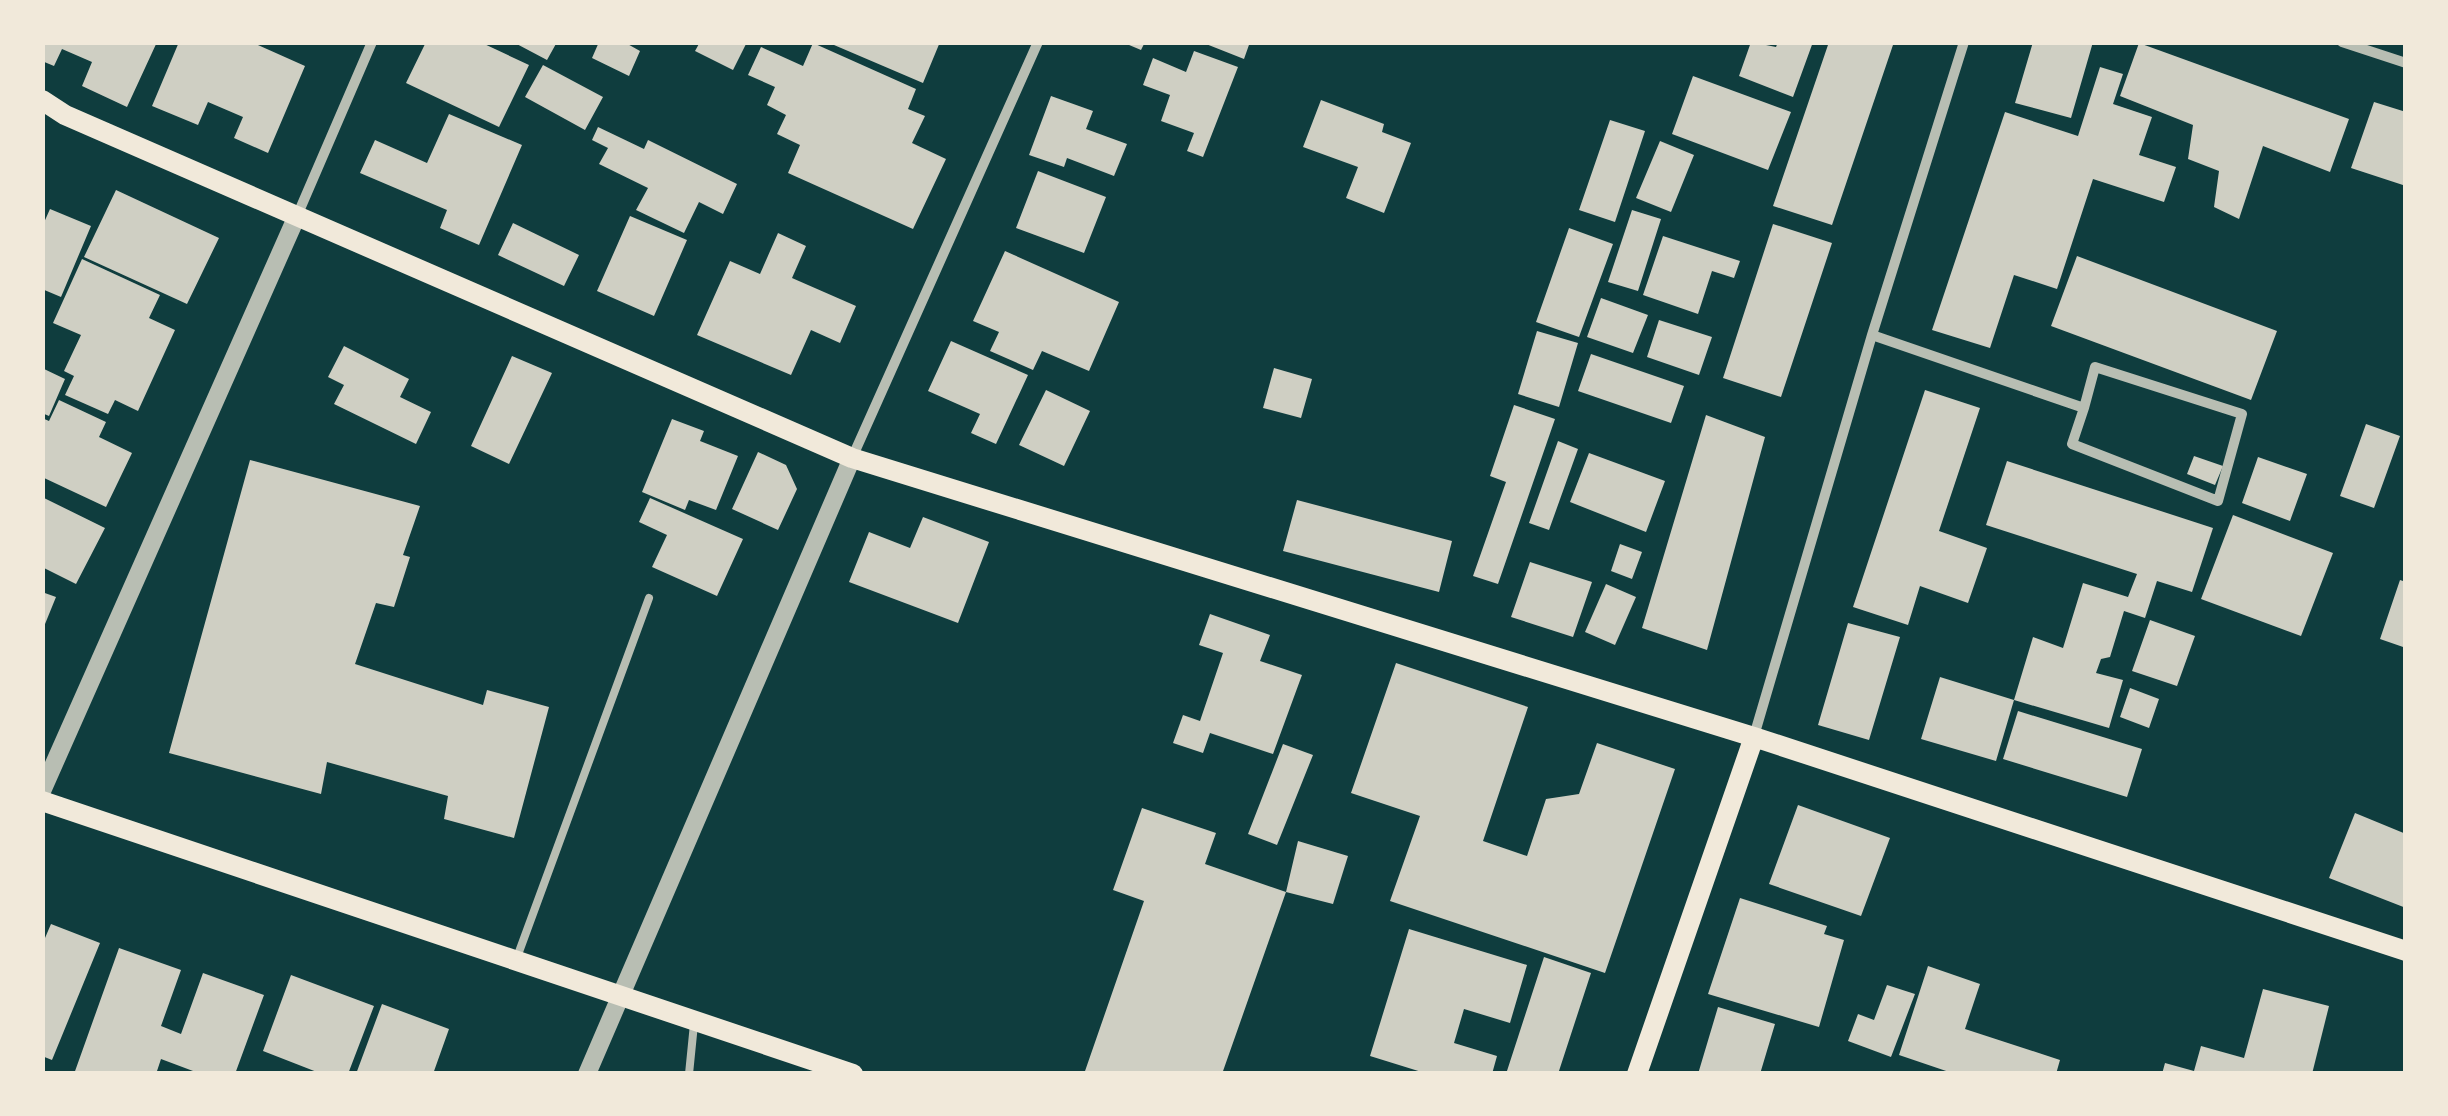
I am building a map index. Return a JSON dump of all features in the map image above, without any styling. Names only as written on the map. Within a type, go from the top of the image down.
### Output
[{"type":"main road","points":[[42,100],[65,115],[296,218],[852,458],[1754,738],[2406,951]]},
{"type":"main road","points":[[1637,1074],[1754,738]]},
{"type":"main road","points":[[42,800],[853,1074]]},
{"type":"street","points":[[42,792],[372,42]]},
{"type":"street","points":[[587,1074],[852,458],[1038,42]]},
{"type":"street","points":[[1754,738],[1872,335],[1964,42]]},
{"type":"street","points":[[2342,42],[2406,64]]},
{"type":"street","points":[[1872,335],[2084,408]]},
{"type":"street","points":[[2095,367],[2242,414],[2218,501],[2072,444],[2084,408],[2095,367]]},
{"type":"lane","points":[[516,960],[649,598]]},
{"type":"lane","points":[[689,1074],[694,1020]]},
{"type":"building","points":[[42,42],[157,42],[127,107],[82,86],[92,62],[62,49],[54,66],[42,61]]},
{"type":"building","points":[[179,42],[251,42],[305,66],[268,153],[234,138],[243,117],[208,102],[198,125],[152,106]]},
{"type":"building","points":[[426,42],[480,42],[529,65],[499,127],[406,83]]},
{"type":"building","points":[[513,42],[557,42],[547,60]]},
{"type":"building","points":[[599,42],[624,42],[640,51],[629,76],[592,58]]},
{"type":"building","points":[[700,42],[746,44],[733,70],[695,51]]},
{"type":"building","points":[[827,42],[940,42],[923,83]]},
{"type":"building","points":[[1122,42],[1145,42],[1141,50]]},
{"type":"building","points":[[1201,42],[1250,42],[1244,59]]},
{"type":"building","points":[[1751,42],[1776,47],[1778,42],[1813,42],[1793,97],[1739,76]]},
{"type":"building","points":[[1829,42],[1894,42],[1832,225],[1773,206]]},
{"type":"building","points":[[2033,42],[2093,42],[2071,118],[2015,103]]},
{"type":"building","points":[[813,43],[916,89],[908,109],[925,116],[912,143],[946,159],[913,229],[788,173],[800,145],[777,134],[786,115],[767,105],[775,87],[748,75],[761,47],[803,66]]},
{"type":"building","points":[[2139,43],[2349,119],[2330,172],[2263,146],[2239,219],[2214,207],[2219,171],[2188,159],[2193,125],[2120,96]]},
{"type":"building","points":[[1194,51],[1238,67],[1203,157],[1187,151],[1194,133],[1161,121],[1170,95],[1143,85],[1153,58],[1186,72]]},
{"type":"building","points":[[543,65],[603,97],[585,130],[525,97]]},
{"type":"building","points":[[2100,67],[2123,74],[2113,104],[2152,117],[2139,155],[2176,167],[2164,202],[2093,179],[2057,289],[2014,275],[1990,348],[1932,330],[2005,112],[2078,136]]},
{"type":"building","points":[[1693,76],[1791,112],[1768,170],[1672,134]]},
{"type":"building","points":[[1051,96],[1093,111],[1086,129],[1127,144],[1114,176],[1067,158],[1064,167],[1029,155]]},
{"type":"building","points":[[1321,100],[1384,124],[1382,132],[1411,143],[1384,213],[1346,198],[1358,167],[1303,147]]},
{"type":"building","points":[[2374,102],[2406,112],[2406,186],[2351,168]]},
{"type":"building","points":[[449,114],[522,145],[479,245],[440,228],[447,210],[360,173],[375,140],[427,163]]},
{"type":"building","points":[[1610,120],[1645,131],[1615,222],[1579,210]]},
{"type":"building","points":[[598,127],[644,149],[648,140],[737,184],[723,214],[699,202],[684,233],[636,210],[648,188],[599,164],[608,148],[592,140]]},
{"type":"building","points":[[1660,141],[1694,155],[1671,212],[1636,198]]},
{"type":"building","points":[[1038,171],[1106,197],[1084,253],[1016,228]]},
{"type":"building","points":[[116,190],[219,238],[187,304],[84,257]]},
{"type":"building","points":[[50,209],[91,226],[61,297],[42,289],[42,227]]},
{"type":"building","points":[[1632,210],[1661,219],[1638,291],[1608,282]]},
{"type":"building","points":[[630,216],[687,240],[654,316],[597,291]]},
{"type":"building","points":[[513,223],[579,255],[564,286],[498,255]]},
{"type":"building","points":[[1773,224],[1832,243],[1781,397],[1723,378]]},
{"type":"building","points":[[1569,228],[1613,244],[1579,337],[1536,322]]},
{"type":"building","points":[[778,233],[806,246],[792,278],[856,306],[840,343],[811,330],[791,375],[697,335],[730,261],[760,274]]},
{"type":"building","points":[[1663,236],[1740,261],[1734,278],[1712,271],[1698,314],[1643,295]]},
{"type":"building","points":[[1005,251],[1119,302],[1089,371],[1042,351],[1033,370],[990,351],[999,332],[973,321]]},
{"type":"building","points":[[2077,256],[2277,331],[2251,400],[2051,326]]},
{"type":"building","points":[[82,259],[160,295],[149,318],[175,330],[138,411],[115,400],[108,414],[65,395],[74,376],[64,371],[81,335],[53,323]]},
{"type":"building","points":[[1601,298],[1648,315],[1633,353],[1587,337]]},
{"type":"building","points":[[1659,320],[1712,337],[1699,375],[1647,357]]},
{"type":"building","points":[[1537,331],[1578,343],[1559,407],[1518,394]]},
{"type":"building","points":[[951,341],[1028,375],[996,444],[971,433],[980,414],[928,391]]},
{"type":"building","points":[[344,346],[409,379],[400,397],[431,412],[416,444],[334,404],[344,385],[328,377]]},
{"type":"building","points":[[1591,354],[1684,386],[1671,423],[1578,391]]},
{"type":"building","points":[[512,356],[552,373],[509,464],[471,446]]},
{"type":"building","points":[[42,368],[65,379],[49,416],[42,413]]},
{"type":"building","points":[[1274,368],[1312,379],[1301,418],[1263,408]]},
{"type":"building","points":[[1046,390],[1090,411],[1064,466],[1019,445]]},
{"type":"building","points":[[1925,390],[1980,408],[1939,531],[1987,548],[1968,603],[1920,586],[1908,625],[1853,607]]},
{"type":"building","points":[[59,400],[106,422],[99,437],[132,453],[106,507],[42,477],[42,418],[49,421]]},
{"type":"building","points":[[1514,405],[1555,419],[1498,584],[1473,576],[1506,482],[1490,476]]},
{"type":"building","points":[[1706,415],[1765,437],[1707,650],[1642,628]]},
{"type":"building","points":[[672,419],[704,431],[700,441],[738,456],[716,510],[689,500],[685,510],[642,492]]},
{"type":"building","points":[[2366,424],[2400,436],[2374,508],[2340,496]]},
{"type":"building","points":[[1558,441],[1578,449],[1549,530],[1529,523]]},
{"type":"building","points":[[758,452],[786,465],[797,489],[778,530],[732,509]]},
{"type":"building","points":[[1589,453],[1665,481],[1646,532],[1570,502]]},
{"type":"building","points":[[2194,456],[2223,466],[2215,485],[2187,474]]},
{"type":"building","points":[[2258,457],[2307,474],[2290,521],[2242,503]]},
{"type":"building","points":[[250,460],[420,506],[403,555],[410,557],[394,607],[376,603],[355,664],[483,705],[487,690],[549,707],[514,838],[444,819],[448,796],[327,762],[321,794],[169,753]]},
{"type":"building","points":[[2007,461],[2213,528],[2192,592],[2157,581],[2145,618],[2124,611],[2110,657],[2101,659],[2096,673],[2123,680],[2109,728],[2014,700],[2033,637],[2063,648],[2083,583],[2128,597],[2137,574],[1986,525]]},
{"type":"building","points":[[42,497],[105,528],[76,584],[42,567]]},
{"type":"building","points":[[650,498],[743,539],[717,596],[652,567],[667,535],[639,522]]},
{"type":"building","points":[[1297,500],[1452,541],[1439,592],[1283,551]]},
{"type":"building","points":[[2233,515],[2333,553],[2301,636],[2201,599]]},
{"type":"building","points":[[923,517],[989,542],[958,623],[849,582],[869,532],[910,548]]},
{"type":"building","points":[[1620,544],[1642,552],[1632,579],[1611,571]]},
{"type":"building","points":[[1530,562],[1592,582],[1573,637],[1511,617]]},
{"type":"building","points":[[2400,580],[2406,582],[2406,648],[2380,639]]},
{"type":"building","points":[[1606,584],[1636,597],[1615,645],[1585,632]]},
{"type":"building","points":[[42,592],[56,597],[43,629],[42,629]]},
{"type":"building","points":[[1210,614],[1270,635],[1260,661],[1302,675],[1273,754],[1210,733],[1203,753],[1173,743],[1183,715],[1200,721],[1223,653],[1199,645]]},
{"type":"building","points":[[2150,620],[2195,636],[2177,686],[2132,671]]},
{"type":"building","points":[[1848,623],[1900,637],[1869,740],[1818,725]]},
{"type":"building","points":[[1396,663],[1528,707],[1483,841],[1527,856],[1546,799],[1579,794],[1597,743],[1675,769],[1605,973],[1390,901],[1420,816],[1351,793]]},
{"type":"building","points":[[1940,677],[2014,700],[1996,761],[1921,739]]},
{"type":"building","points":[[2130,688],[2159,699],[2149,728],[2120,717]]},
{"type":"building","points":[[2018,711],[2142,749],[2127,797],[2003,759]]},
{"type":"building","points":[[1283,744],[1313,755],[1277,845],[1248,834]]},
{"type":"building","points":[[1798,805],[1890,838],[1861,916],[1769,884]]},
{"type":"building","points":[[1142,808],[1216,833],[1205,864],[1286,892],[1222,1074],[1084,1074],[1144,901],[1113,890]]},
{"type":"building","points":[[2355,813],[2406,834],[2406,908],[2329,878]]},
{"type":"building","points":[[1298,841],[1348,856],[1333,904],[1286,892]]},
{"type":"building","points":[[1740,898],[1827,926],[1824,934],[1844,940],[1819,1027],[1708,994]]},
{"type":"building","points":[[51,924],[100,943],[52,1060],[42,1056],[42,945]]},
{"type":"building","points":[[1409,929],[1527,965],[1510,1023],[1464,1009],[1454,1043],[1497,1056],[1492,1074],[1428,1074],[1370,1056]]},
{"type":"building","points":[[119,948],[181,970],[161,1026],[181,1034],[203,973],[264,995],[235,1074],[201,1074],[161,1059],[156,1074],[74,1074]]},
{"type":"building","points":[[1544,957],[1591,973],[1558,1074],[1506,1074]]},
{"type":"building","points":[[1928,966],[1980,984],[1965,1029],[2060,1060],[2056,1074],[1955,1074],[1899,1055]]},
{"type":"building","points":[[291,975],[374,1006],[348,1074],[322,1074],[263,1051]]},
{"type":"building","points":[[1887,985],[1915,994],[1891,1057],[1848,1041],[1858,1014],[1874,1020]]},
{"type":"building","points":[[2263,989],[2329,1006],[2312,1074],[2162,1074],[2165,1063],[2194,1071],[2201,1046],[2244,1058]]},
{"type":"building","points":[[382,1004],[449,1029],[433,1074],[356,1074]]},
{"type":"building","points":[[1718,1007],[1775,1024],[1760,1074],[1698,1074]]}]
